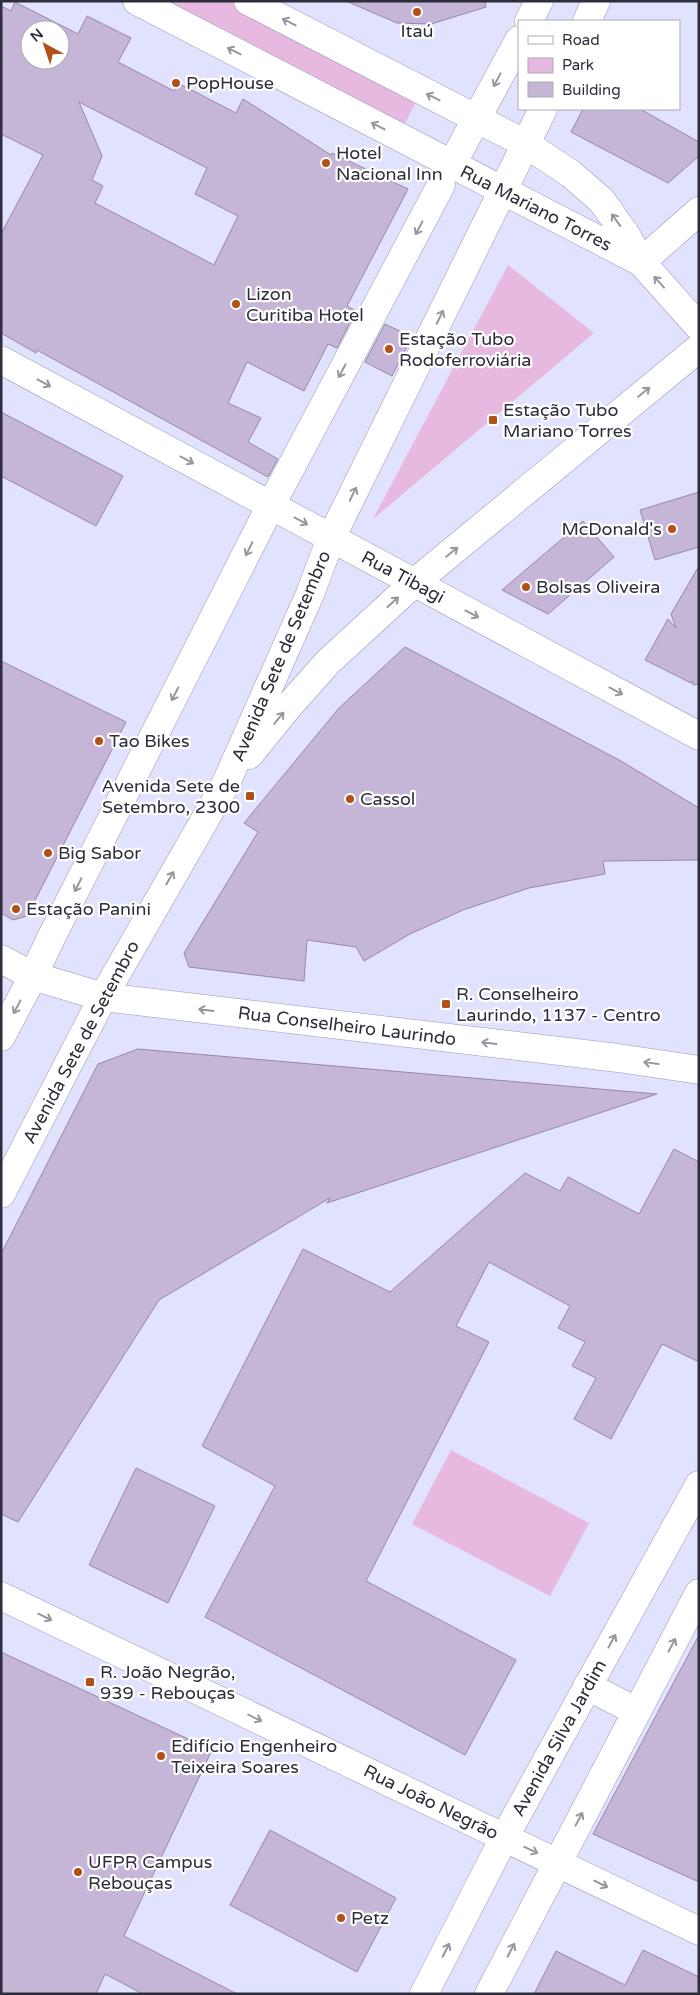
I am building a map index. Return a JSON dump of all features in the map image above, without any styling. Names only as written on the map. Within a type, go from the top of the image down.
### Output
[{"type":"main road","name":"Rua Mariano Torres","points":[[138,1],[447,175],[503,190],[641,262]]},
{"type":"main road","name":"Rua Mariano Torres","points":[[248,1],[526,144],[571,174],[602,201],[626,235],[641,262],[699,327]]},
{"type":"main road","points":[[529,20],[539,1]]},
{"type":"main road","points":[[587,20],[596,1]]},
{"type":"main road","points":[[1,1037],[271,505],[518,42]]},
{"type":"main road","name":"Avenida Sete de Setembro","points":[[1,1194],[102,997],[226,783],[310,594],[331,538],[543,110]]},
{"type":"main road","points":[[641,262],[699,211]]},
{"type":"main road","points":[[226,783],[288,706],[328,662],[414,583],[699,348]]},
{"type":"main road","name":"Rua Tibagi","points":[[1,360],[699,736]]},
{"type":"main road","name":"Rua Conselheiro Laurindo","points":[[1,959],[33,976],[102,997],[608,1057],[699,1070]]},
{"type":"main road","name":"Avenida Silva Jardim","points":[[424,1994],[504,1838],[699,1485]]},
{"type":"main road","points":[[489,1994],[699,1594]]},
{"type":"main road","name":"Rua João Negrão","points":[[1,1596],[699,1931]]},
{"type":"main road","points":[[587,1686],[636,1711]]},
{"type":"green space","points":[[151,1],[240,1],[420,94],[401,131]]},
{"type":"green space","points":[[508,265],[594,333],[373,519]]},
{"type":"green space","points":[[451,1450],[589,1523],[550,1596],[412,1524]]},
{"type":"building","name":"Itaú","points":[[346,1],[485,1],[486,7],[431,24],[397,23]]},
{"type":"building","points":[[15,2],[50,20],[20,20],[20,70],[70,70],[70,30],[78,34],[87,16],[131,38],[118,62],[174,91],[178,83],[236,113],[243,99],[331,155],[332,153],[408,189],[347,306],[356,311],[337,348],[328,344],[304,391],[247,362],[228,403],[261,418],[248,442],[278,459],[268,477],[37,350],[36,353],[1,333],[1,234],[43,155],[1,134],[1,6],[11,11]],"holes":[[[79,102],[207,168],[195,194],[238,216],[214,265],[95,203],[103,186],[92,180],[102,156]]]},
{"type":"building","points":[[582,110],[642,110],[699,142],[699,156],[668,183],[571,132]]},
{"type":"building","name":"Estação Tubo Rodoferroviária","points":[[385,324],[412,337],[392,376],[365,362]]},
{"type":"building","points":[[1,412],[123,476],[96,526],[1,476]]},
{"type":"building","name":"McDonald's","points":[[699,492],[699,547],[655,560],[640,510]]},
{"type":"building","points":[[583,521],[614,557],[548,614],[502,590]]},
{"type":"building","points":[[699,566],[699,684],[693,685],[692,681],[691,683],[645,660],[668,619],[676,628],[671,614]]},
{"type":"building","points":[[405,647],[621,761],[699,808],[699,860],[603,861],[605,874],[529,888],[463,910],[410,934],[364,961],[356,947],[307,940],[304,981],[189,967],[184,953],[258,832],[244,823],[339,708]]},
{"type":"building","points":[[1,661],[126,722],[27,916],[13,920],[1,913]]},
{"type":"building","points":[[138,1049],[657,1094],[327,1203],[330,1198],[159,1300],[18,1522],[1,1514],[1,1254],[98,1064]]},
{"type":"building","points":[[674,1149],[699,1162],[699,1362],[662,1344],[611,1439],[574,1419],[596,1378],[572,1366],[585,1342],[558,1328],[570,1306],[489,1262],[456,1326],[489,1342],[366,1581],[516,1660],[465,1755],[205,1617],[275,1486],[202,1446],[303,1249],[390,1292],[525,1173],[560,1191],[568,1177],[639,1214]]},
{"type":"building","points":[[136,1468],[215,1506],[168,1603],[89,1565]]},
{"type":"building","points":[[699,1635],[699,1882],[593,1834]]},
{"type":"building","name":"UFPR Campus Rebouças","points":[[1,1652],[212,1750],[124,1936],[237,1994],[143,1994],[105,1974],[96,1994],[1,1994]]},
{"type":"building","points":[[270,1830],[396,1898],[357,1972],[230,1905]]},
{"type":"building","points":[[643,1950],[699,1977],[699,1994],[534,1994],[556,1951],[625,1985]]},
{"type":"place","name":"Itaú","points":[[417,12]]},
{"type":"place","name":"PopHouse","points":[[176,83]]},
{"type":"place","name":"Hotel Nacional Inn","points":[[326,163]]},
{"type":"place","name":"Lizon Curitiba Hotel","points":[[236,304]]},
{"type":"place","name":"Estação Tubo Rodoferroviária","points":[[389,349]]},
{"type":"place","name":"Estação Tubo Mariano Torres","points":[[493,420]]},
{"type":"place","name":"McDonald's","points":[[672,529]]},
{"type":"place","name":"Bolsas Oliveira","points":[[526,587]]},
{"type":"place","name":"Tao Bikes","points":[[99,741]]},
{"type":"place","name":"Avenida Sete de Setembro, 2300","points":[[250,796]]},
{"type":"place","name":"Cassol","points":[[350,799]]},
{"type":"place","name":"Big Sabor","points":[[48,853]]},
{"type":"place","name":"Estação Panini","points":[[16,909]]},
{"type":"place","name":"R. Conselheiro Laurindo, 1137 - Centro","points":[[446,1004]]},
{"type":"place","name":"R. João Negrão, 939 - Rebouças","points":[[90,1682]]},
{"type":"place","name":"Edifício Engenheiro Teixeira Soares","points":[[161,1756]]},
{"type":"place","name":"UFPR Campus Rebouças","points":[[78,1872]]},
{"type":"place","name":"Petz","points":[[341,1918]]}]
